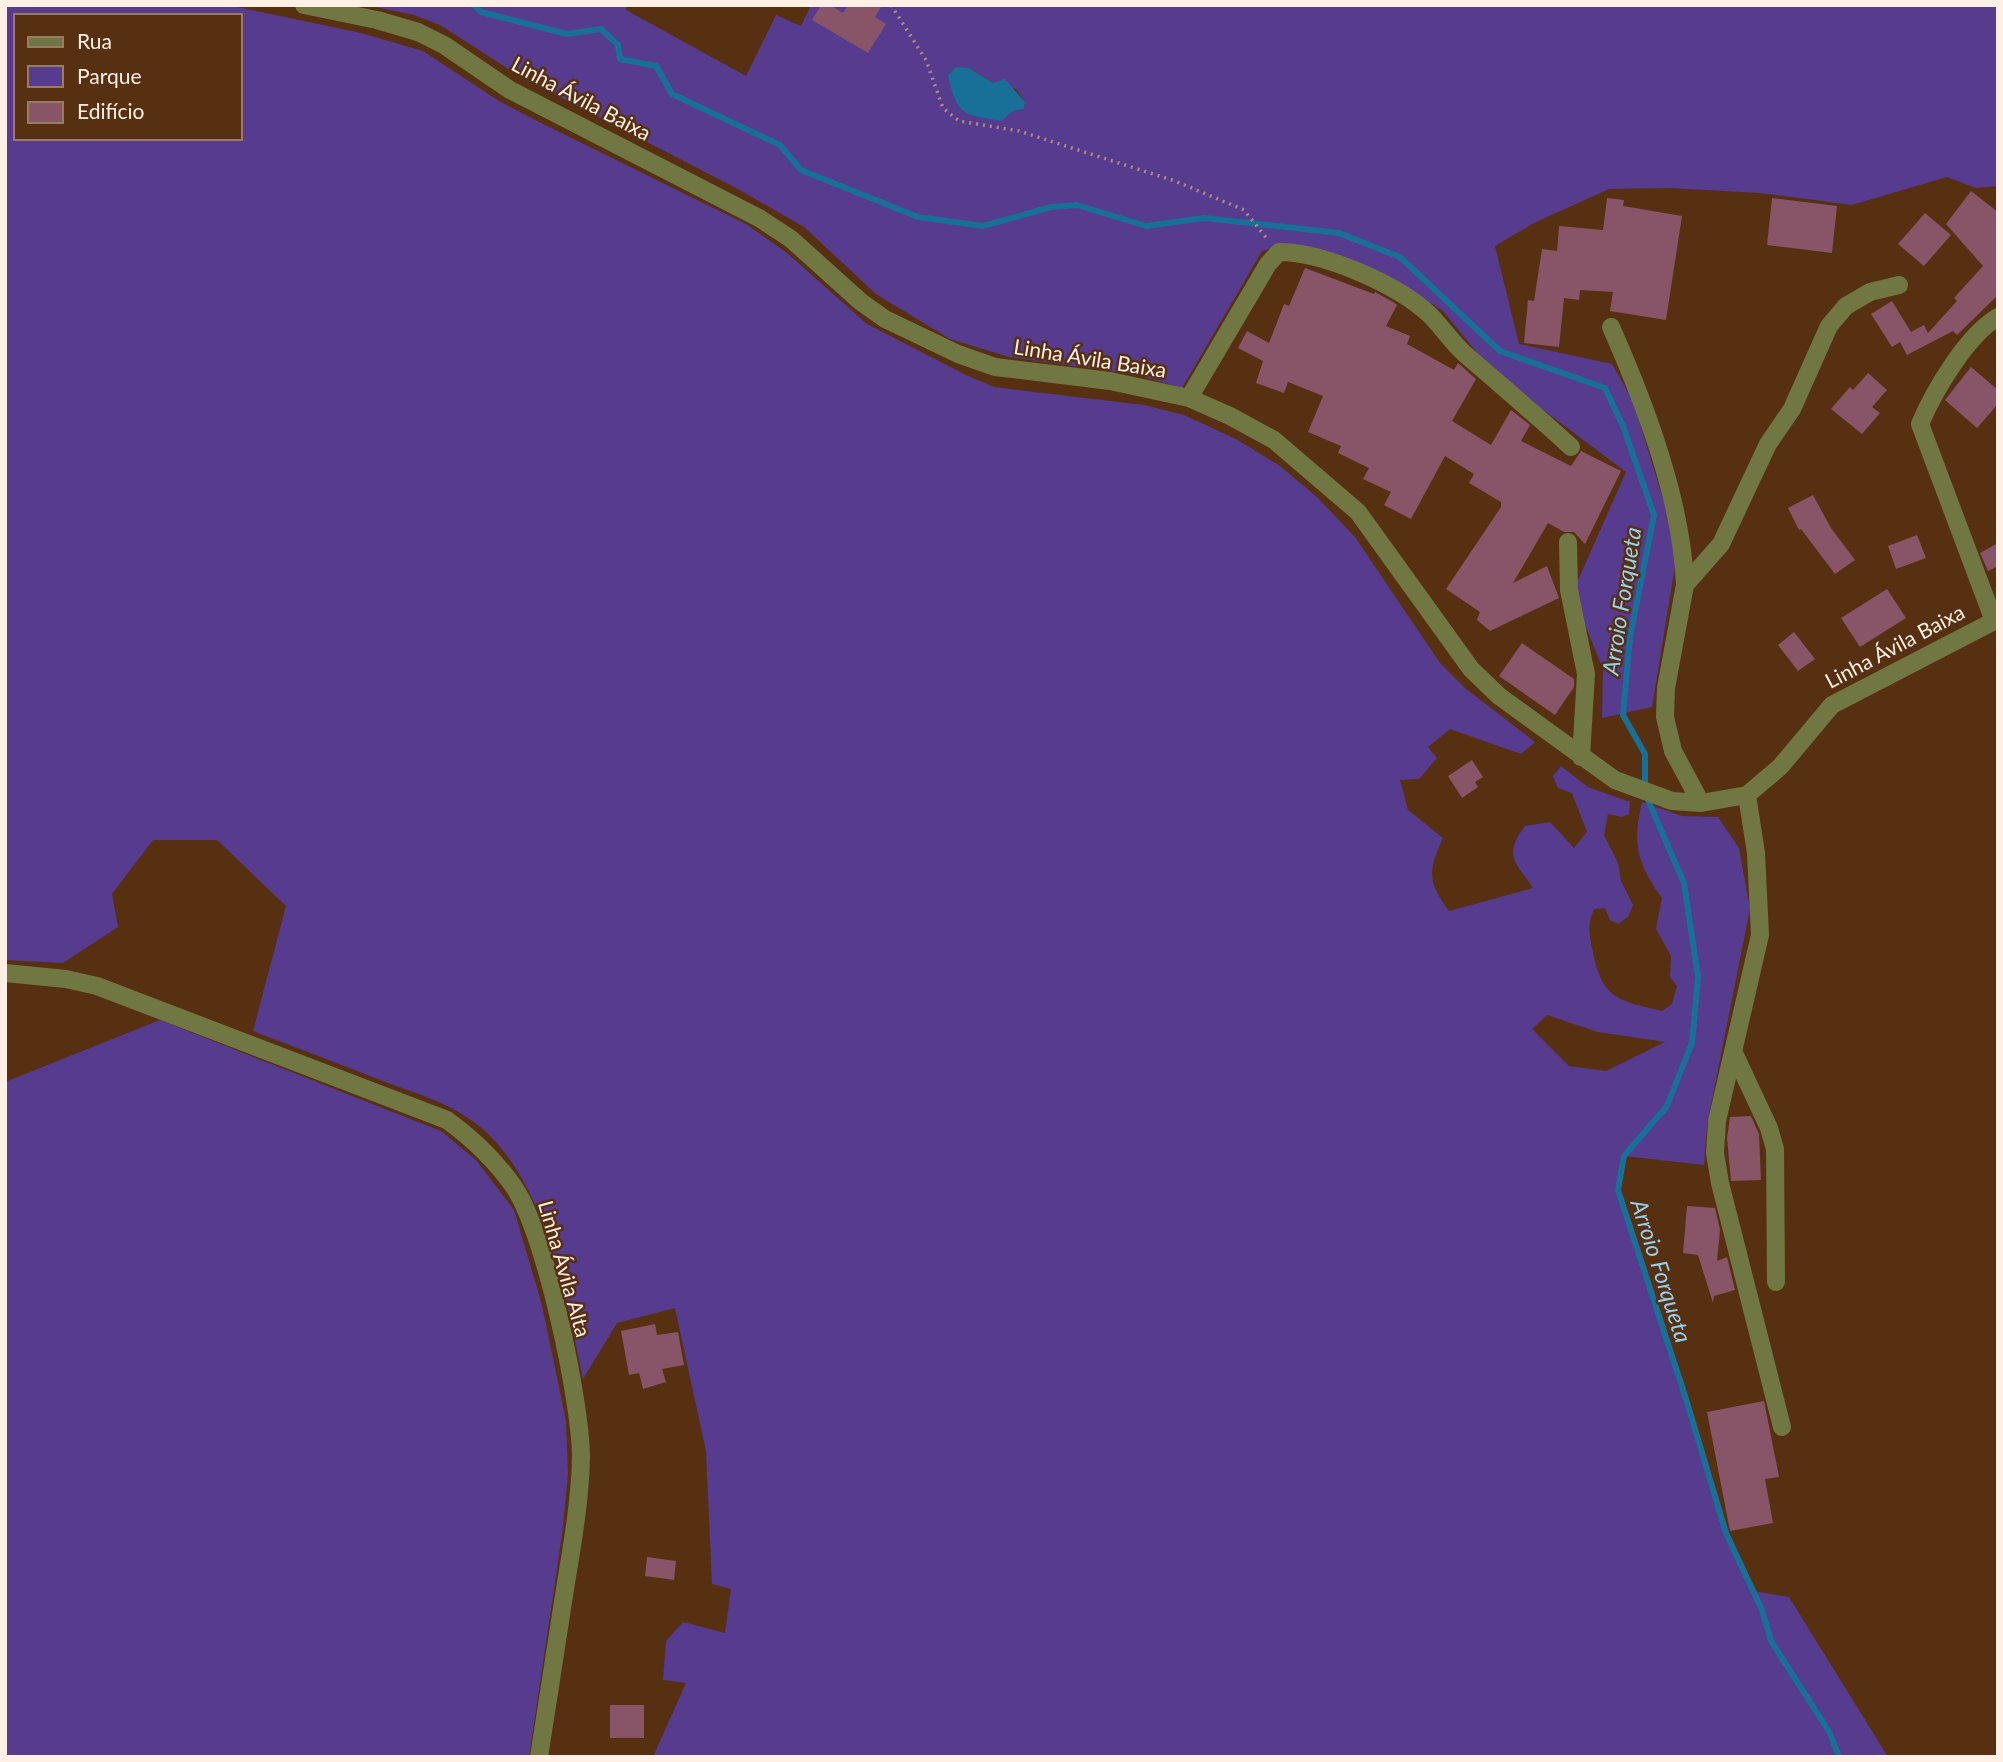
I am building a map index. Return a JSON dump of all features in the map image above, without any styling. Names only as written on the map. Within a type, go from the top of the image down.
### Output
[{"type":"street","name":"Linha Ávila Baixa","points":[[304,5],[377,20],[418,32],[444,45],[510,90],[759,218],[791,239],[869,308],[958,354],[995,367],[1110,381],[1189,398],[1274,440],[1358,512],[1471,670],[1499,696],[1615,780],[1672,801],[1702,803],[1747,795],[1780,767],[1832,705],[1996,620]]},
{"type":"street","points":[[1189,398],[1268,264],[1279,252],[1300,252],[1349,268],[1403,295],[1429,314],[1464,353],[1571,447]]},
{"type":"street","points":[[1685,585],[1721,544],[1768,444],[1791,409],[1829,326],[1846,306],[1862,297],[1899,285]]},
{"type":"street","points":[[1996,620],[1920,424],[1929,402],[1967,346],[1998,317]]},
{"type":"street","points":[[1611,327],[1642,397],[1684,547],[1685,585],[1666,688],[1665,717],[1673,751],[1702,803]]},
{"type":"street","points":[[1568,542],[1569,590],[1586,674],[1581,757]]},
{"type":"street","points":[[1747,795],[1756,853],[1759,935],[1717,1121],[1715,1153],[1731,1228],[1782,1427]]},
{"type":"street","name":"Linha Ávila Alta","points":[[5,973],[66,979],[97,986],[447,1120],[487,1154],[516,1189],[527,1212],[555,1307],[572,1387],[581,1455],[574,1532],[539,1757]]},
{"type":"street","points":[[1733,1051],[1769,1128],[1775,1149],[1776,1282]]},
{"type":"path","points":[[891,5],[926,60],[943,108],[959,121],[1019,131],[1175,181],[1244,210],[1266,236]]},
{"type":"green space","points":[[5,5],[228,5],[361,33],[423,51],[499,101],[746,224],[787,253],[867,324],[966,375],[994,387],[1144,405],[1184,415],[1236,439],[1280,466],[1317,497],[1355,537],[1440,663],[1465,688],[1535,742],[1521,754],[1450,729],[1428,747],[1437,758],[1419,779],[1400,780],[1408,810],[1443,838],[1432,876],[1437,892],[1449,911],[1533,888],[1517,865],[1513,852],[1514,844],[1525,826],[1550,822],[1574,848],[1587,832],[1572,793],[1558,788],[1553,776],[1561,766],[1588,787],[1630,802],[1629,814],[1622,817],[1608,814],[1604,835],[1618,863],[1621,881],[1633,905],[1628,917],[1618,924],[1610,920],[1605,908],[1594,909],[1590,940],[1597,968],[1607,989],[1634,1004],[1662,1011],[1672,1004],[1677,986],[1670,977],[1671,956],[1656,929],[1662,898],[1647,874],[1639,853],[1637,830],[1642,802],[1682,816],[1718,817],[1739,848],[1750,909],[1707,1125],[1704,1165],[1624,1156],[1618,1190],[1726,1533],[1753,1591],[1789,1597],[1888,1757],[653,1757],[686,1683],[663,1680],[666,1641],[683,1622],[725,1633],[731,1589],[712,1584],[706,1451],[675,1308],[617,1323],[583,1379],[569,1311],[548,1238],[534,1202],[517,1170],[496,1142],[471,1120],[441,1103],[253,1031],[286,906],[217,840],[153,840],[112,894],[118,927],[63,963],[5,960]],"holes":[[[1547,1015],[1598,1032],[1665,1042],[1606,1071],[1569,1066],[1532,1029]]]},
{"type":"green space","points":[[366,5],[627,5],[626,10],[746,76],[776,15],[801,26],[811,5],[1998,5],[1998,186],[1976,188],[1947,177],[1852,205],[1760,193],[1669,188],[1609,189],[1534,223],[1495,246],[1519,344],[1612,364],[1633,401],[1678,548],[1652,707],[1602,718],[1603,669],[1578,608],[1575,587],[1626,472],[1542,409],[1478,354],[1443,311],[1407,288],[1353,263],[1304,246],[1283,245],[1262,251],[1182,388],[1138,375],[1009,357],[950,339],[876,294],[804,227],[738,189],[521,77],[440,25],[414,15]],"holes":[[[969,68],[993,83],[1016,89],[1025,102],[1024,109],[1013,111]]]},
{"type":"green space","points":[[160,1020],[441,1131],[476,1160],[514,1210],[542,1305],[566,1421],[568,1475],[562,1535],[529,1757],[5,1757],[5,1082]]},
{"type":"water","points":[[956,67],[969,68],[993,83],[1005,79],[1025,102],[1024,109],[1013,111],[1001,121],[969,114],[954,98],[948,75]]},
{"type":"building","points":[[821,5],[830,5],[843,13],[848,5],[882,5],[875,17],[886,24],[868,53],[812,20]]},
{"type":"building","points":[[1971,191],[1998,212],[1998,295],[1957,335],[1953,331],[1907,355],[1900,342],[1892,347],[1871,314],[1892,301],[1911,332],[1924,325],[1928,333],[1957,301],[1954,298],[1983,266],[1946,224]]},
{"type":"building","points":[[1607,198],[1624,200],[1623,206],[1682,216],[1666,320],[1610,311],[1613,292],[1580,290],[1579,300],[1564,298],[1559,347],[1524,343],[1528,300],[1534,301],[1542,249],[1557,251],[1559,226],[1603,230]]},
{"type":"building","points":[[1772,198],[1837,206],[1832,253],[1767,245]]},
{"type":"building","points":[[1925,213],[1951,235],[1924,266],[1898,244]]},
{"type":"building","points":[[1305,268],[1374,294],[1375,292],[1393,302],[1397,305],[1386,326],[1410,336],[1407,344],[1454,370],[1458,363],[1476,379],[1452,421],[1491,445],[1511,410],[1530,425],[1521,441],[1571,466],[1581,451],[1621,471],[1585,544],[1574,532],[1564,532],[1548,523],[1513,583],[1547,566],[1559,598],[1490,631],[1477,620],[1480,612],[1446,589],[1501,507],[1501,502],[1469,483],[1474,474],[1445,456],[1411,519],[1384,505],[1391,492],[1363,479],[1369,468],[1338,453],[1341,446],[1308,432],[1323,396],[1288,382],[1284,393],[1256,383],[1263,361],[1238,348],[1247,331],[1269,343],[1284,304],[1289,306]]},
{"type":"building","points":[[1971,367],[1998,390],[1998,404],[1977,428],[1945,400]]},
{"type":"building","points":[[1868,373],[1887,390],[1872,407],[1880,413],[1862,434],[1831,409],[1850,387],[1853,390]]},
{"type":"building","points":[[1813,495],[1831,528],[1855,560],[1835,574],[1801,529],[1799,530],[1788,508]]},
{"type":"building","points":[[1917,535],[1926,558],[1896,569],[1888,546]]},
{"type":"building","points":[[1998,543],[1998,566],[1988,571],[1980,553]]},
{"type":"building","points":[[1887,589],[1906,618],[1860,647],[1841,618]]},
{"type":"building","points":[[1794,632],[1815,659],[1798,671],[1778,645]]},
{"type":"building","points":[[1522,643],[1574,679],[1574,687],[1555,715],[1499,676]]},
{"type":"building","points":[[1472,760],[1483,777],[1475,782],[1478,787],[1462,798],[1448,776]]},
{"type":"building","points":[[1751,1116],[1759,1134],[1761,1180],[1731,1181],[1727,1138],[1730,1117]]},
{"type":"building","points":[[1687,1206],[1715,1208],[1720,1230],[1717,1261],[1727,1257],[1735,1290],[1714,1296],[1713,1303],[1698,1255],[1683,1253]]},
{"type":"building","points":[[655,1324],[657,1335],[678,1332],[684,1365],[662,1369],[666,1382],[643,1389],[639,1373],[629,1375],[621,1331]]},
{"type":"building","points":[[1764,1401],[1779,1477],[1765,1479],[1773,1523],[1730,1531],[1707,1412]]},
{"type":"building","points":[[647,1557],[676,1561],[674,1580],[645,1576]]},
{"type":"building","points":[[610,1705],[644,1705],[644,1738],[610,1738]]},
{"type":"waterway","name":"Arroio Forqueta","points":[[474,5],[481,12],[567,34],[601,29],[618,45],[620,59],[656,66],[672,94],[780,145],[801,170],[918,217],[983,226],[1051,207],[1077,205],[1146,226],[1204,218],[1339,233],[1400,257],[1500,351],[1605,388],[1623,426],[1654,515],[1630,637],[1623,715],[1645,754],[1645,793],[1684,883],[1698,977],[1692,1043],[1667,1106],[1624,1156],[1618,1190],[1726,1533],[1762,1610],[1771,1641],[1830,1733],[1839,1757]]}]
